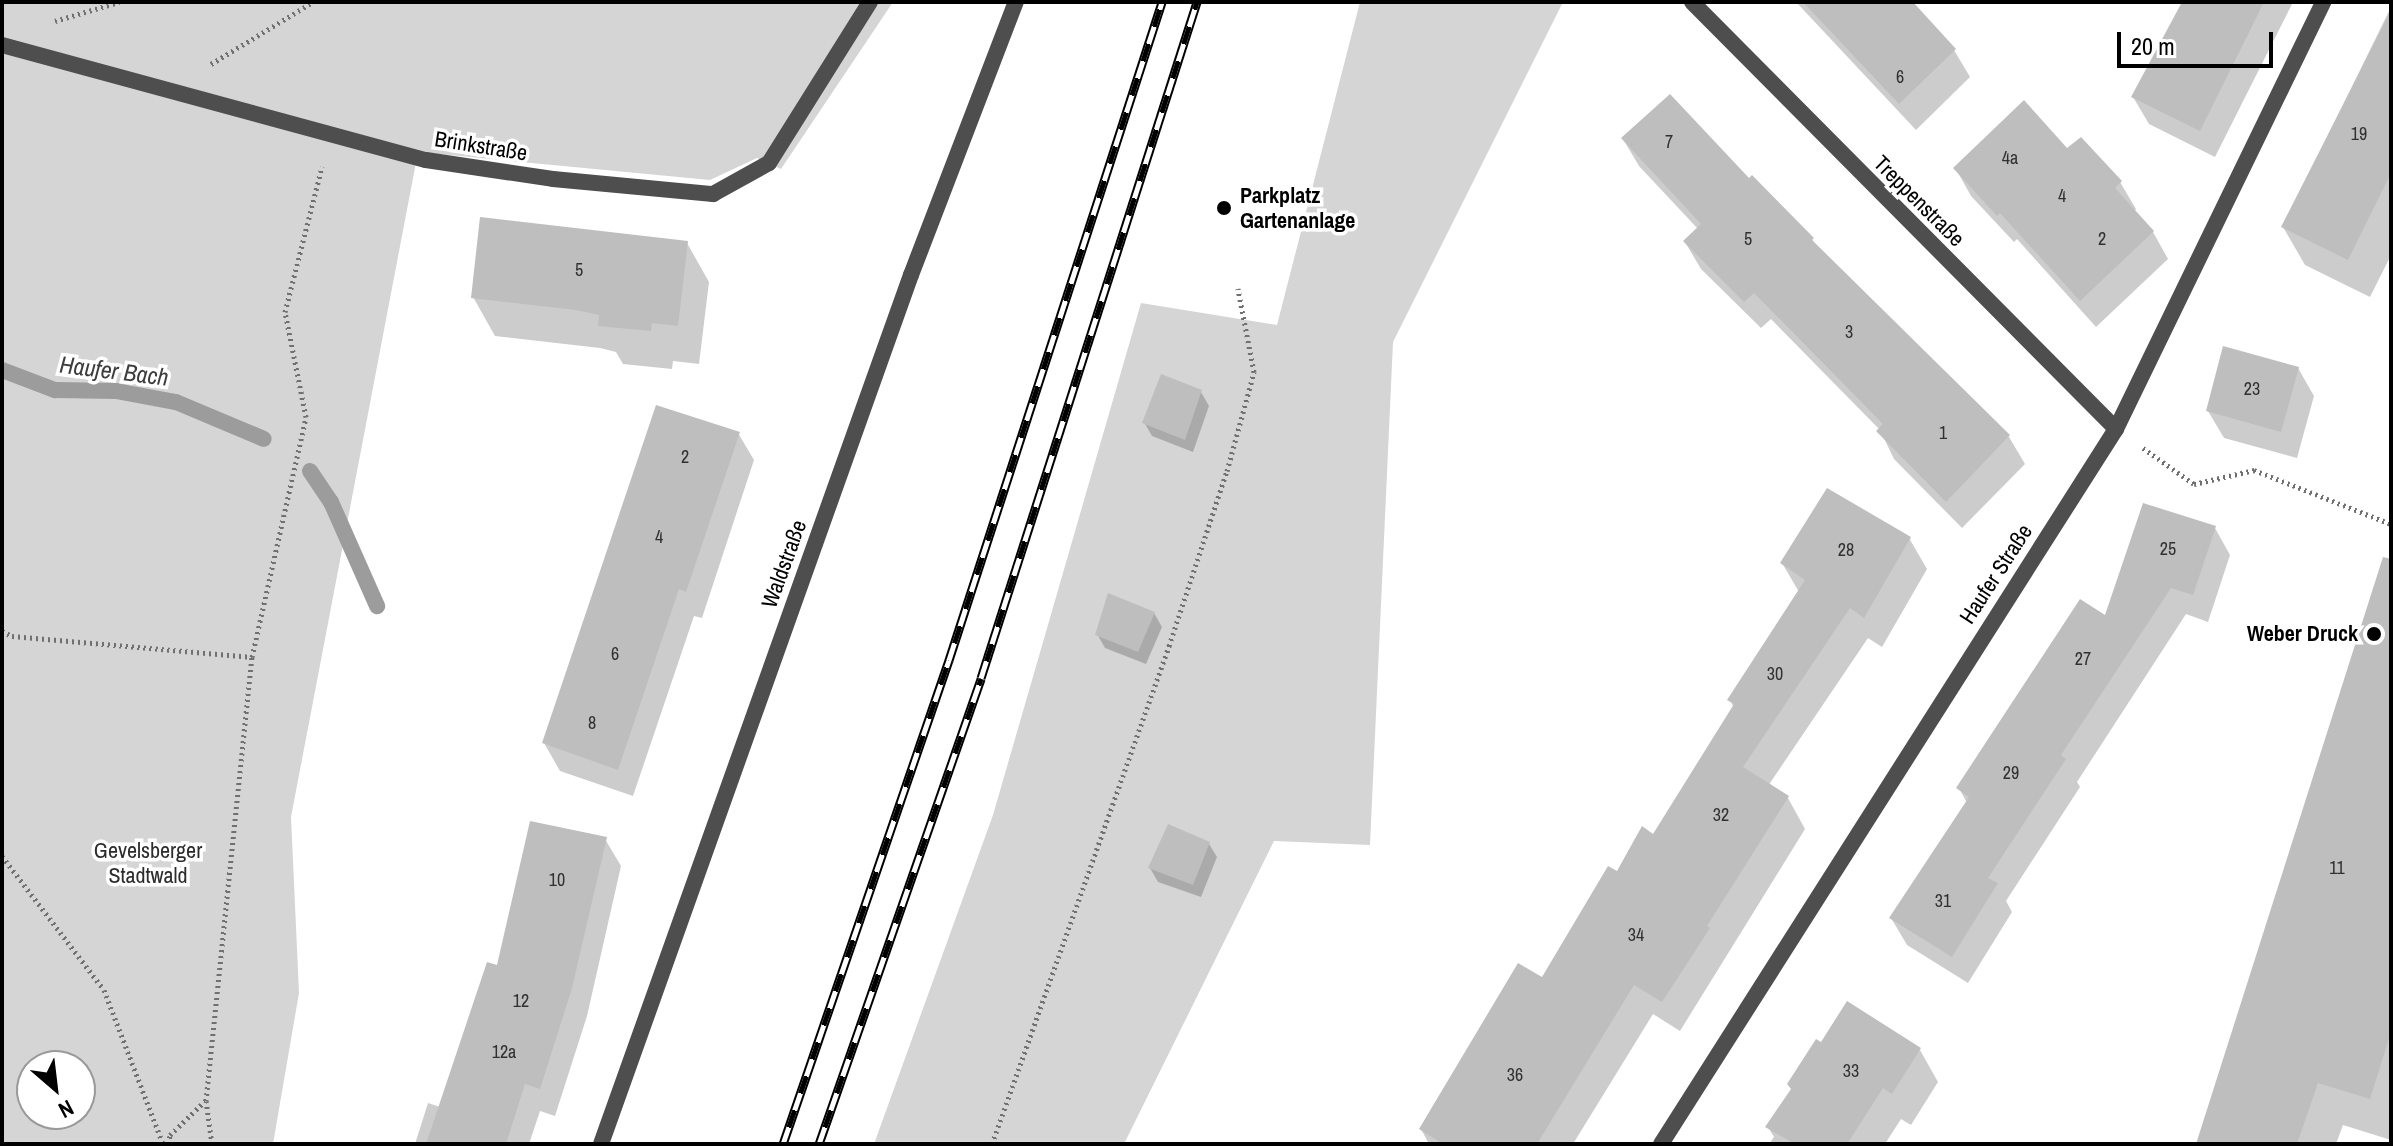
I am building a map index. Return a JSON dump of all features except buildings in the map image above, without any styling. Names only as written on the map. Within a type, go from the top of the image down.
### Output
[{"type":"street","name":"Brinkstraße","points":[[2,45],[440,162],[553,179],[713,194],[769,163],[796,125],[870,2]]},
{"type":"street","name":"Waldstraße","points":[[601,1144],[911,275],[1016,2]]},
{"type":"street","name":"Treppenstraße","points":[[1692,2],[1725,39],[2116,429]]},
{"type":"street","name":"Haufer Straße","points":[[1661,1144],[2116,429],[2323,2]]},
{"type":"path","points":[[43,24],[119,2]]},
{"type":"path","points":[[168,89],[313,2]]},
{"type":"path","points":[[212,1144],[206,1101],[252,657],[306,417],[285,312],[330,135]]},
{"type":"path","points":[[992,1144],[1169,646],[1227,471],[1254,372],[1238,289]]},
{"type":"path","points":[[2116,429],[2194,484],[2254,470],[2391,524]]},
{"type":"path","points":[[2,631],[12,636],[252,657]]},
{"type":"path","points":[[2,856],[104,990],[166,1144]]},
{"type":"path","points":[[166,1144],[170,1135],[206,1101]]},
{"type":"green space","name":"Gevelsberger Stadtwald","points":[[2,2],[893,2],[781,169],[757,158],[710,180],[418,152],[291,817],[299,993],[273,1144],[2,1144]]},
{"type":"green space","points":[[1360,2],[1563,2],[1393,342],[1370,845],[1274,841],[1124,1144],[874,1144],[993,815],[1141,303],[1277,325]]},
{"type":"waterway","name":"Haufer Bach","points":[[2,370],[55,390],[116,391],[176,402],[264,439]]},
{"type":"waterway","name":"Haufer Bach","points":[[310,471],[331,502],[377,606]]},
{"type":"railway","points":[[783,1144],[949,660],[1162,2]]},
{"type":"railway","points":[[819,1144],[981,678],[1197,2]]},
{"type":"place","name":"Parkplatz Gartenanlage","points":[[1224,208]]},
{"type":"place","name":"Weber Druck","points":[[2374,634]]}]
